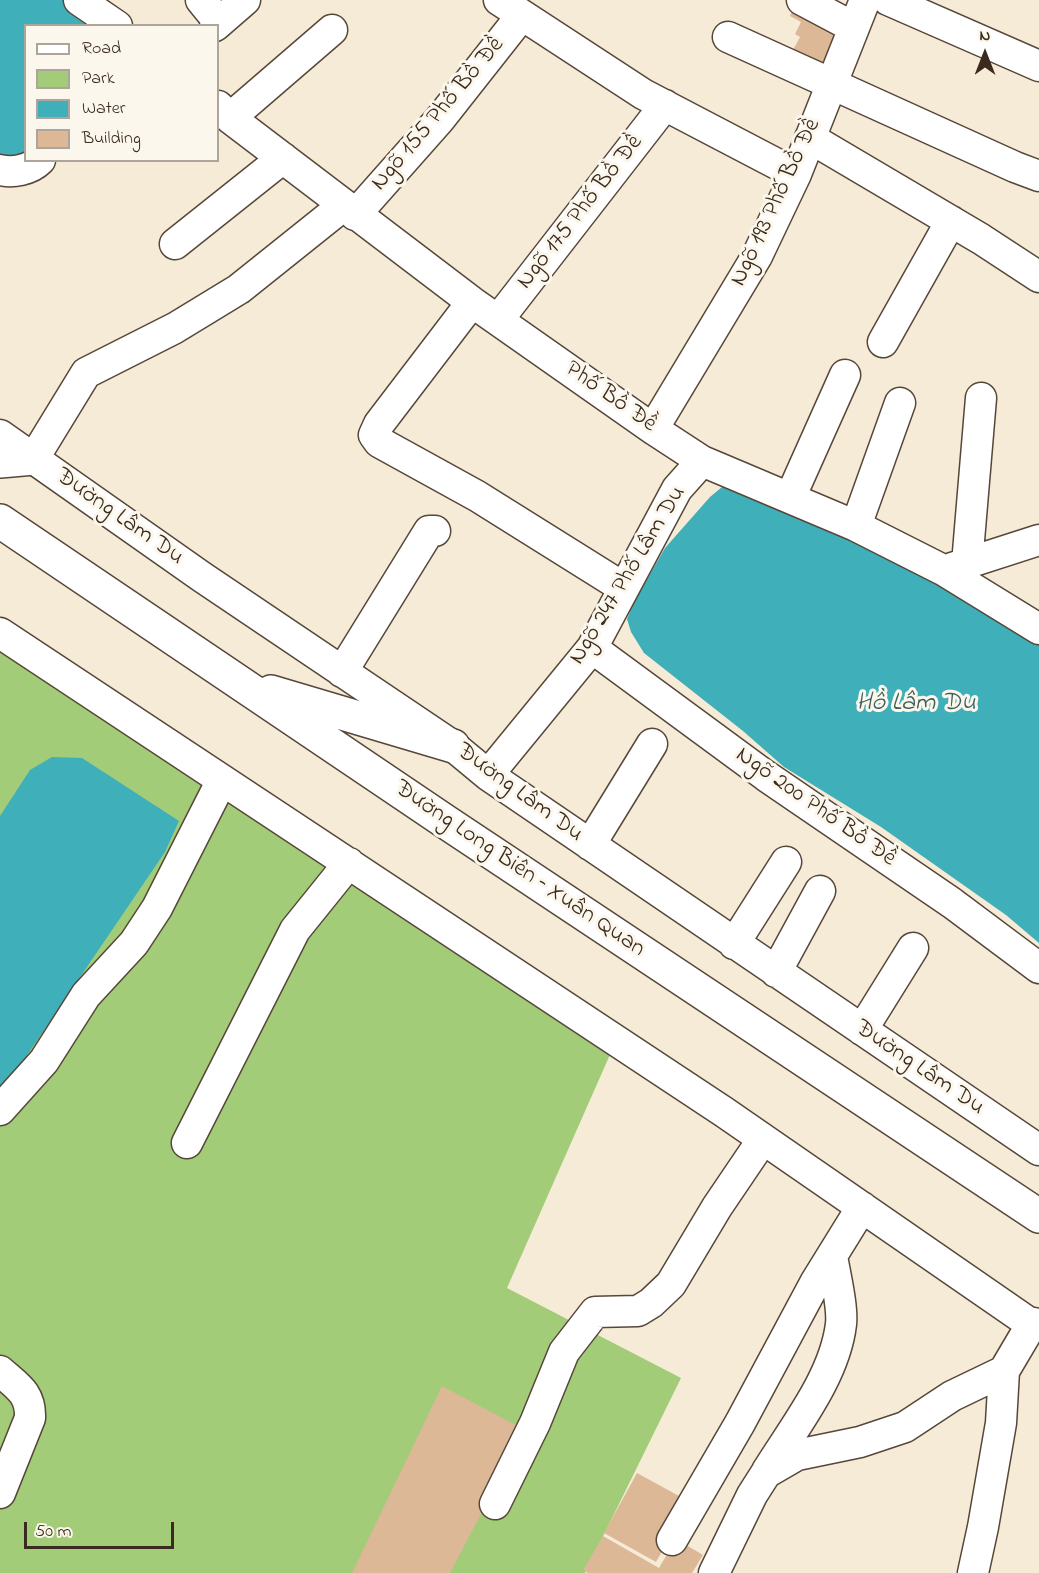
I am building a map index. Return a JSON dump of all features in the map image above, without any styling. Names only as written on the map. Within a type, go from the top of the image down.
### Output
[{"type":"main road","points":[[0,461],[34,458]]},
{"type":"main road","name":"Đường Long Biên – Xuân Quan","points":[[0,521],[1039,1216]]},
{"type":"main road","points":[[240,683],[453,746]]},
{"type":"main road","points":[[978,1174],[1039,1192]]},
{"type":"street","points":[[79,0],[114,24]]},
{"type":"street","points":[[212,16],[245,0]]},
{"type":"street","points":[[801,0],[853,27]]},
{"type":"street","name":"Ngõ 193 Phố Bồ Đề","points":[[653,429],[757,256],[796,174],[865,0]]},
{"type":"street","points":[[888,0],[1039,66]]},
{"type":"street","points":[[511,8],[643,94],[796,174]]},
{"type":"street","name":"Ngõ 155 Phố Bồ Đề","points":[[34,458],[86,373],[175,328],[239,288],[349,210],[440,119],[511,8]]},
{"type":"street","points":[[224,112],[332,30]]},
{"type":"street","points":[[728,37],[1039,176]]},
{"type":"street","name":"Ngõ 175 Phố Bồ Đề","points":[[498,320],[665,105]]},
{"type":"street","name":"Phố Bồ Đề","points":[[224,112],[472,302],[702,461],[955,567],[1039,629]]},
{"type":"street","points":[[810,138],[1039,277]]},
{"type":"street","points":[[175,244],[284,158]]},
{"type":"street","points":[[0,170],[8,172],[34,166],[38,162]]},
{"type":"street","points":[[883,342],[951,222]]},
{"type":"street","points":[[472,302],[379,424],[374,435],[378,442],[477,496],[624,588]]},
{"type":"street","points":[[790,498],[845,375]]},
{"type":"street","points":[[981,398],[955,567],[1039,540]]},
{"type":"street","points":[[856,526],[900,403]]},
{"type":"street","name":"Đường Lâm Du","points":[[0,435],[342,672],[453,746],[488,775],[734,944],[1038,1148]]},
{"type":"street","name":"Ngõ 247 Phố Lâm Du","points":[[488,775],[592,648],[677,489],[702,461]]},
{"type":"street","points":[[342,672],[429,531],[435,531]]},
{"type":"street","points":[[0,633],[763,1138],[1033,1323],[1004,1371],[1001,1423],[973,1573]]},
{"type":"street","name":"Ngõ 200 Phố Bồ Đề","points":[[592,648],[766,776],[952,903],[1039,968]]},
{"type":"street","points":[[590,845],[652,744]]},
{"type":"street","points":[[0,1110],[44,1061],[86,996],[134,943],[157,908],[222,780]]},
{"type":"street","points":[[734,944],[786,862]]},
{"type":"street","points":[[187,1143],[295,930],[349,863]]},
{"type":"street","points":[[776,972],[820,891]]},
{"type":"street","points":[[861,1030],[913,948]]},
{"type":"street","points":[[495,1504],[535,1423],[564,1352],[595,1312],[638,1311],[651,1304],[671,1284],[717,1207],[763,1138]]},
{"type":"street","points":[[672,1540],[734,1433],[815,1282],[862,1207]]},
{"type":"street","points":[[714,1573],[752,1495],[820,1385],[834,1356],[842,1322],[832,1256]]},
{"type":"street","points":[[0,1371],[26,1394],[31,1406],[30,1418],[0,1493]]},
{"type":"street","points":[[766,1473],[797,1455],[860,1442],[905,1427],[952,1396],[1004,1371]]},
{"type":"green space","points":[[0,633],[616,1041],[507,1288],[681,1378],[585,1573],[0,1573]]},
{"type":"water","points":[[0,0],[70,0],[102,24],[24,24],[24,161],[0,167]]},
{"type":"water","name":"Hồ Lâm Du","points":[[722,487],[735,490],[926,571],[1039,640],[1039,943],[1006,915],[881,827],[784,767],[743,731],[644,653],[631,632],[627,619],[635,600],[665,548],[710,497]]},
{"type":"water","points":[[52,757],[82,758],[179,821],[165,852],[0,1095],[0,816],[30,770]]},
{"type":"building","points":[[796,3],[845,27],[823,70],[791,54],[800,37],[795,34],[801,22],[790,16]]},
{"type":"building","points":[[442,1386],[525,1430],[450,1573],[352,1573]]},
{"type":"building","points":[[637,1473],[690,1502],[656,1562],[604,1533]]},
{"type":"building","points":[[603,1536],[659,1568],[676,1539],[703,1555],[692,1573],[588,1573],[583,1570]]}]
